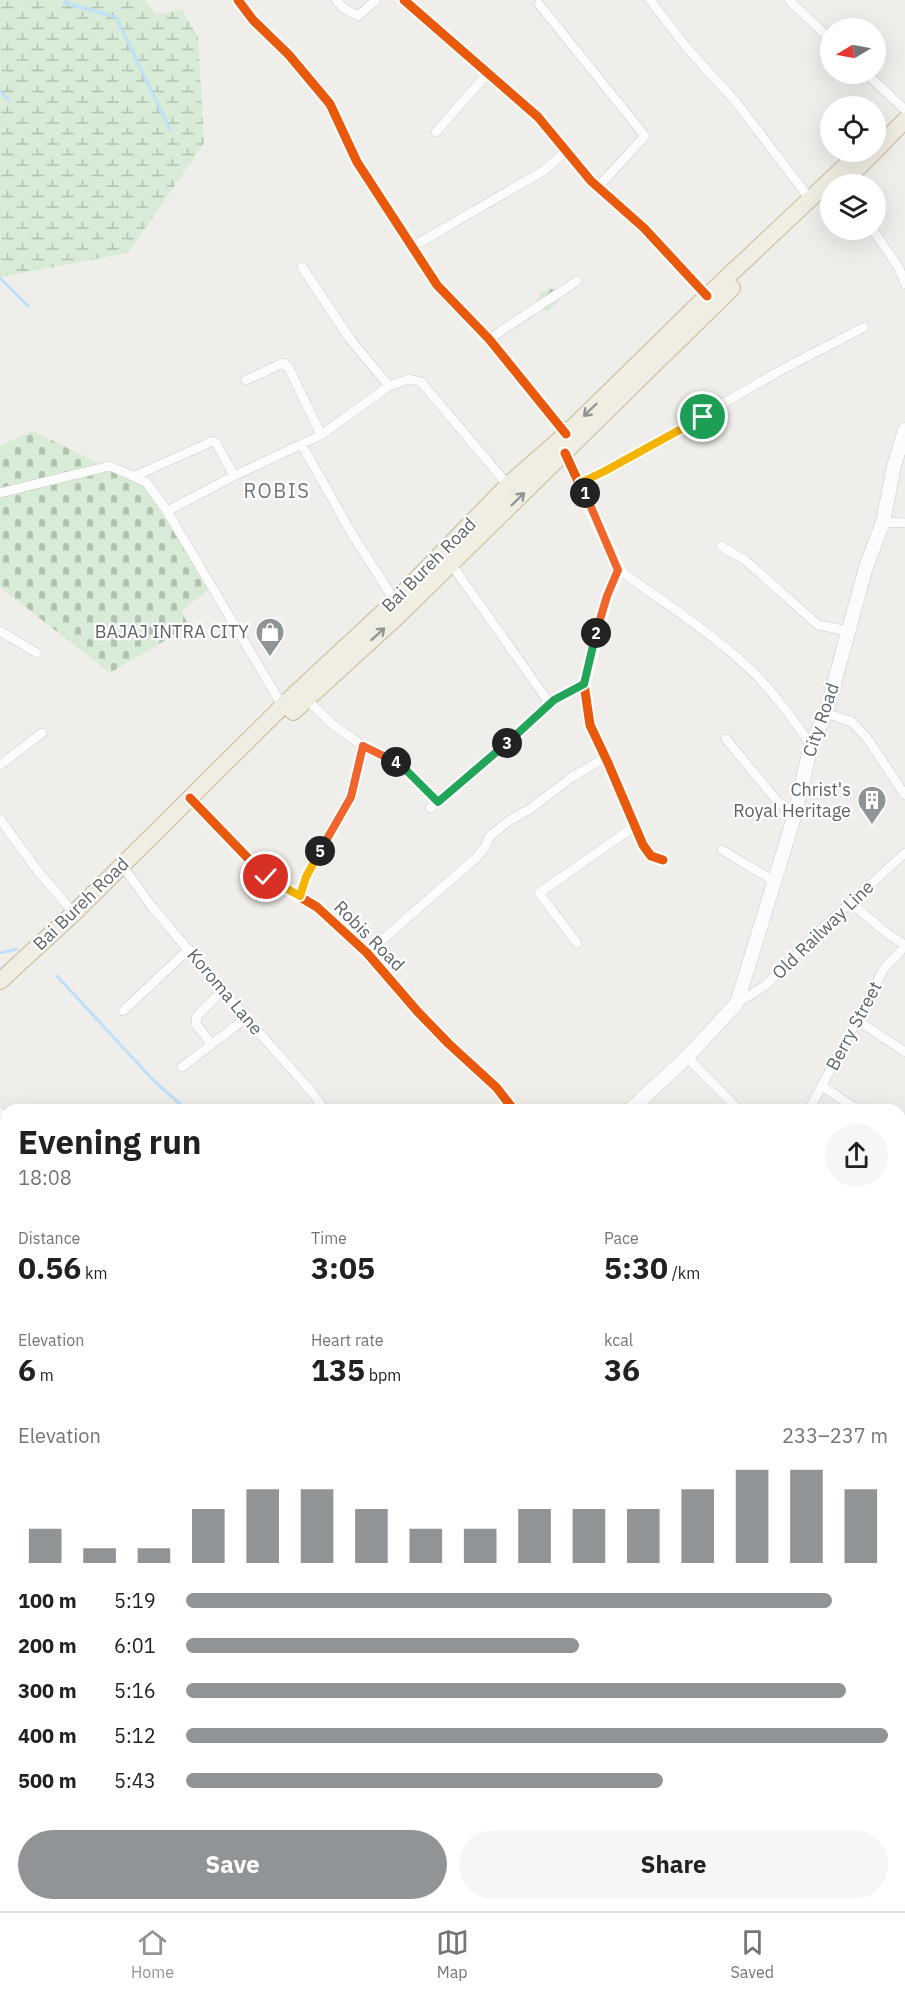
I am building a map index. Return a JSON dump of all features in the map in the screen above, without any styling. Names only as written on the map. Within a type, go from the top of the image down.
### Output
[{"type":"highway","points":[[886,128],[905,112]]},
{"type":"highway","points":[[886,137],[905,112]]},
{"type":"highway","name":"Bai Bureh Road","points":[[0,981],[127,872],[283,707],[303,695],[399,615],[508,485],[566,434],[707,296],[849,162]]},
{"type":"highway","points":[[852,174],[864,162]]},
{"type":"highway","name":"Bai Bureh Road","points":[[0,992],[303,695],[395,601],[566,453],[720,299],[820,204]]},
{"type":"main road","name":"City Road","points":[[637,1104],[687,1058],[737,1003],[795,814],[811,745],[829,714],[866,567],[883,522],[894,466],[905,430]]},
{"type":"street","points":[[238,0],[330,104],[357,162],[437,285],[489,339],[566,434]]},
{"type":"street","points":[[336,0],[343,8],[358,16],[376,0]]},
{"type":"street","points":[[404,0],[538,117],[598,187],[644,228],[707,296]]},
{"type":"street","points":[[650,0],[687,48],[736,102],[810,199]]},
{"type":"street","points":[[789,0],[820,30]]},
{"type":"street","points":[[539,4],[645,136],[598,187]]},
{"type":"street","points":[[436,132],[487,74]]},
{"type":"street","points":[[877,84],[905,112]]},
{"type":"street","points":[[412,247],[543,171],[566,151]]},
{"type":"street","points":[[880,240],[899,268],[905,284]]},
{"type":"street","points":[[302,267],[350,339],[389,386]]},
{"type":"street","points":[[489,339],[577,281]]},
{"type":"street","points":[[580,483],[624,461],[761,382],[864,327]]},
{"type":"street","points":[[246,380],[283,363],[289,368],[321,435]]},
{"type":"street","points":[[167,512],[234,476],[321,435],[389,386],[409,379],[421,382],[508,485]]},
{"type":"street","points":[[135,476],[213,441],[234,476]]},
{"type":"street","points":[[302,445],[352,534],[395,601]]},
{"type":"street","points":[[566,453],[618,570],[702,629],[751,670],[811,745]]},
{"type":"street","points":[[0,493],[110,466],[146,483],[167,512],[283,707]]},
{"type":"street","points":[[883,522],[905,523]]},
{"type":"street","points":[[721,546],[745,560],[818,625],[849,631]]},
{"type":"street","points":[[446,558],[550,704]]},
{"type":"street","points":[[618,570],[607,596],[584,684],[590,725],[643,845],[651,856],[663,860]]},
{"type":"street","points":[[0,631],[37,653]]},
{"type":"street","points":[[303,695],[332,724],[363,746],[400,764],[434,805],[485,763],[550,704],[584,684]]},
{"type":"street","points":[[837,698],[829,714],[852,722],[867,738],[905,795]]},
{"type":"street","points":[[0,765],[42,733]]},
{"type":"street","points":[[726,739],[778,802],[795,814]]},
{"type":"street","points":[[300,896],[306,877],[325,840],[351,797],[363,746]]},
{"type":"street","points":[[367,952],[477,857],[490,836],[572,777],[605,758]]},
{"type":"street","name":"Robis Road","points":[[194,801],[266,877],[317,907],[367,952],[418,1012],[496,1087],[509,1104]]},
{"type":"street","points":[[0,819],[37,870],[76,915]]},
{"type":"street","points":[[577,943],[539,893],[635,826]]},
{"type":"street","points":[[0,838],[9,831]]},
{"type":"street","points":[[722,850],[774,881]]},
{"type":"street","name":"Old Railway Line","points":[[737,1003],[766,985],[816,934],[905,853]]},
{"type":"street","name":"Koroma Lane","points":[[127,872],[152,907],[320,1104]]},
{"type":"street","points":[[851,903],[905,945]]},
{"type":"street","name":"Berry Street","points":[[812,1104],[885,967],[905,945]]},
{"type":"street","points":[[123,1011],[189,949]]},
{"type":"street","points":[[211,1044],[196,1024],[197,1016],[224,990]]},
{"type":"street","points":[[182,1067],[246,1018]]},
{"type":"street","points":[[857,1020],[905,1052]]},
{"type":"street","points":[[687,1058],[733,1104]]},
{"type":"street","points":[[822,1086],[849,1104]]},
{"type":"green space","points":[[0,0],[144,0],[156,15],[182,9],[198,37],[204,143],[128,253],[0,277]]},
{"type":"green space","points":[[550,288],[556,291],[557,303],[548,311],[543,310],[535,305],[540,293]]},
{"type":"green space","points":[[33,431],[144,486],[210,589],[181,611],[189,626],[110,673],[0,587],[0,446]]},
{"type":"waterway","points":[[65,0],[65,3],[116,17],[170,130]]},
{"type":"waterway","points":[[0,91],[9,101]]},
{"type":"waterway","points":[[0,278],[28,306]]},
{"type":"waterway","points":[[0,953],[17,949]]},
{"type":"waterway","points":[[57,976],[154,1081],[180,1104]]},
{"type":"cycle path","points":[[238,0],[253,20],[289,55],[330,104],[357,162],[437,285],[489,339],[566,434]]},
{"type":"cycle path","points":[[404,0],[538,117],[591,181],[644,228],[707,296]]},
{"type":"cycle path","points":[[565,453],[619,570],[607,596],[584,684],[590,725],[643,845],[651,856],[663,860]]},
{"type":"cycle path","points":[[190,798],[266,877],[317,907],[367,953],[418,1012],[496,1087],[509,1104]]},
{"type":"place","name":"BAJAJ INTRA CITY","points":[[270,658]]},
{"type":"place","name":"Christ's Royal Heritage","points":[[872,826]]},
{"type":"district","name":"ROBIS","points":[[277,491]]},
{"type":"route","points":[[266,877],[300,896],[306,877],[351,797],[363,746],[400,764],[438,802],[554,700],[584,684],[607,596],[618,570],[580,483],[703,417]]}]
